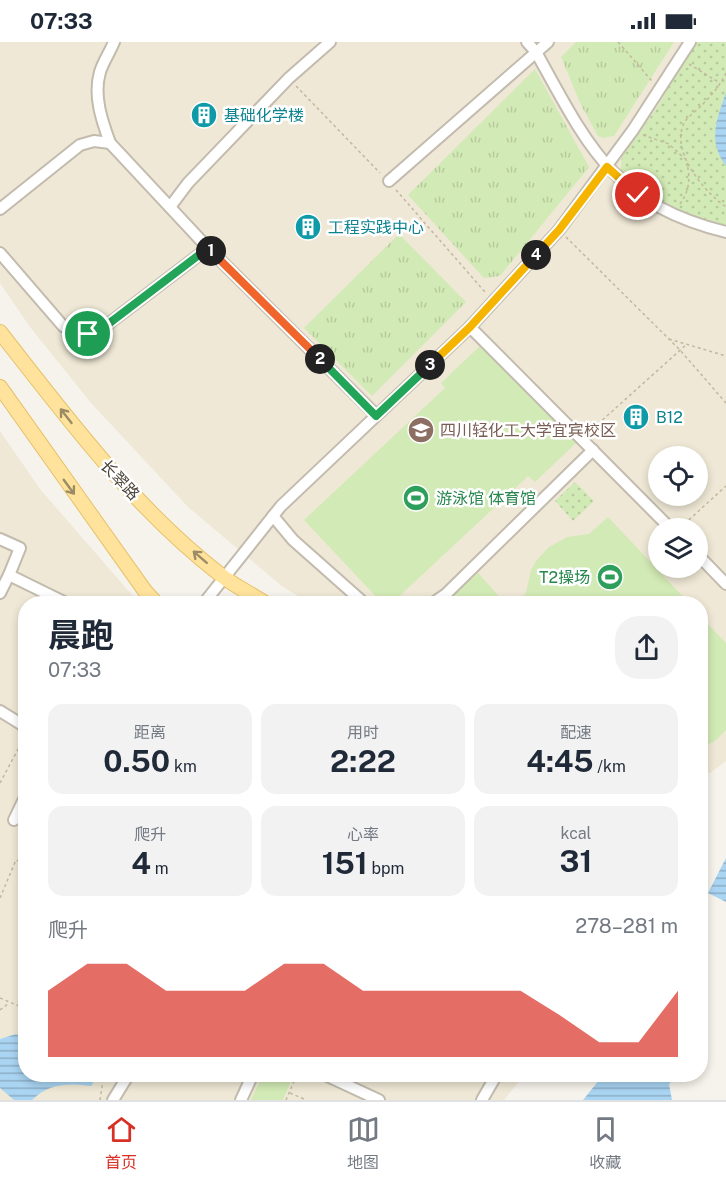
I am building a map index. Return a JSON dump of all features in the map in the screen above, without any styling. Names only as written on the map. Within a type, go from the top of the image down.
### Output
[{"type":"main road","name":"长翠路","points":[[0,332],[93,451],[160,523],[224,577],[254,596]]},
{"type":"main road","points":[[0,387],[74,493],[151,596]]},
{"type":"street","points":[[114,42],[100,73],[98,98],[102,120],[110,143],[208,248],[376,416]]},
{"type":"street","points":[[170,207],[188,183],[289,78],[330,42]]},
{"type":"street","points":[[527,42],[536,52],[585,139],[607,167],[638,195],[656,206],[698,225],[726,232]]},
{"type":"street","points":[[389,182],[548,42]]},
{"type":"street","points":[[209,596],[281,506],[470,327],[559,230],[633,130],[690,42]]},
{"type":"street","points":[[0,209],[80,145],[94,141],[110,143]]},
{"type":"street","points":[[0,253],[63,326],[76,334],[88,334],[103,328],[208,248]]},
{"type":"street","points":[[470,327],[660,518]]},
{"type":"street","points":[[443,596],[593,450]]},
{"type":"street","points":[[273,516],[293,540],[356,596]]},
{"type":"street","points":[[0,539],[20,548],[0,592]]},
{"type":"street","points":[[708,565],[726,584]]},
{"type":"street","points":[[9,575],[52,596]]},
{"type":"street","points":[[0,711],[18,722]]},
{"type":"street","points":[[14,820],[18,812]]},
{"type":"street","points":[[113,1100],[124,1082]]},
{"type":"street","points":[[241,1100],[249,1082]]},
{"type":"street","points":[[341,1082],[379,1100]]},
{"type":"street","points":[[482,1100],[492,1082]]},
{"type":"path","points":[[618,42],[659,89]]},
{"type":"path","points":[[680,58],[721,84]]},
{"type":"path","points":[[673,214],[687,194],[689,175],[682,144],[682,132],[686,120],[721,84],[726,73]]},
{"type":"path","points":[[633,130],[669,144],[680,152],[699,184],[726,207]]},
{"type":"path","points":[[559,230],[680,350],[726,403]]},
{"type":"path","points":[[669,339],[726,356]]},
{"type":"path","points":[[582,438],[687,344]]},
{"type":"path","points":[[691,518],[726,486]]},
{"type":"path","points":[[0,783],[18,750]]},
{"type":"path","points":[[0,898],[16,860],[18,861]]},
{"type":"path","points":[[0,998],[18,1006]]},
{"type":"path","points":[[0,1010],[10,1002]]},
{"type":"path","points":[[100,1100],[103,1082]]},
{"type":"path","points":[[286,1100],[293,1082]]},
{"type":"path","points":[[289,1092],[306,1100]]},
{"type":"shaded area","name":"四川轻化工大学宜宾校区","points":[[0,42],[726,42],[726,761],[710,773],[708,773],[708,596],[298,596],[283,587],[188,507],[91,403],[30,327],[0,283]]},
{"type":"shaded area","points":[[0,431],[40,489],[133,596],[18,596],[18,1082],[519,1082],[504,1100],[0,1100]]},
{"type":"green space","points":[[576,42],[674,42],[614,136],[603,138],[598,136],[581,105],[561,57]]},
{"type":"green space","points":[[694,42],[726,42],[726,225],[687,214],[641,189],[620,171],[622,157],[658,106]]},
{"type":"green space","points":[[535,69],[589,167],[500,276],[484,278],[408,195]]},
{"type":"green space","points":[[399,234],[466,302],[372,396],[304,328]]},
{"type":"green space","name":"游泳馆 体育馆","points":[[482,344],[576,443],[535,482],[528,476],[399,596],[375,596],[304,520],[445,388],[441,383]]},
{"type":"green space","points":[[575,482],[594,501],[573,521],[555,501]]},
{"type":"green space","points":[[608,517],[648,559],[648,578],[665,578],[682,596],[523,596],[526,593],[531,570],[536,561],[549,547],[567,537],[589,534]]},
{"type":"green space","points":[[478,573],[499,596],[453,596]]},
{"type":"green space","points":[[708,624],[726,643],[726,730],[708,745]]},
{"type":"green space","points":[[259,1082],[291,1082],[283,1100],[251,1100]]},
{"type":"water","points":[[726,92],[726,166],[720,157],[715,139],[717,121]]},
{"type":"water","points":[[726,858],[726,902],[708,893]]},
{"type":"water","points":[[18,1035],[18,1082],[94,1082],[91,1086],[52,1087],[32,1100],[14,1100],[0,1088],[0,1039]]},
{"type":"water","points":[[598,1082],[671,1082],[669,1084],[672,1100],[583,1100]]},
{"type":"place","name":"基础化学楼","points":[[204,115]]},
{"type":"place","name":"工程实践中心","points":[[308,227]]},
{"type":"place","name":"B12","points":[[636,417]]},
{"type":"place","name":"四川轻化工大学宜宾校区","points":[[421,430]]},
{"type":"place","name":"游泳馆 体育馆","points":[[416,498]]},
{"type":"place","name":"T2操场","points":[[610,577]]},
{"type":"route","points":[[88,334],[103,328],[208,248],[376,416],[494,302],[559,230],[607,167],[638,195]]}]
